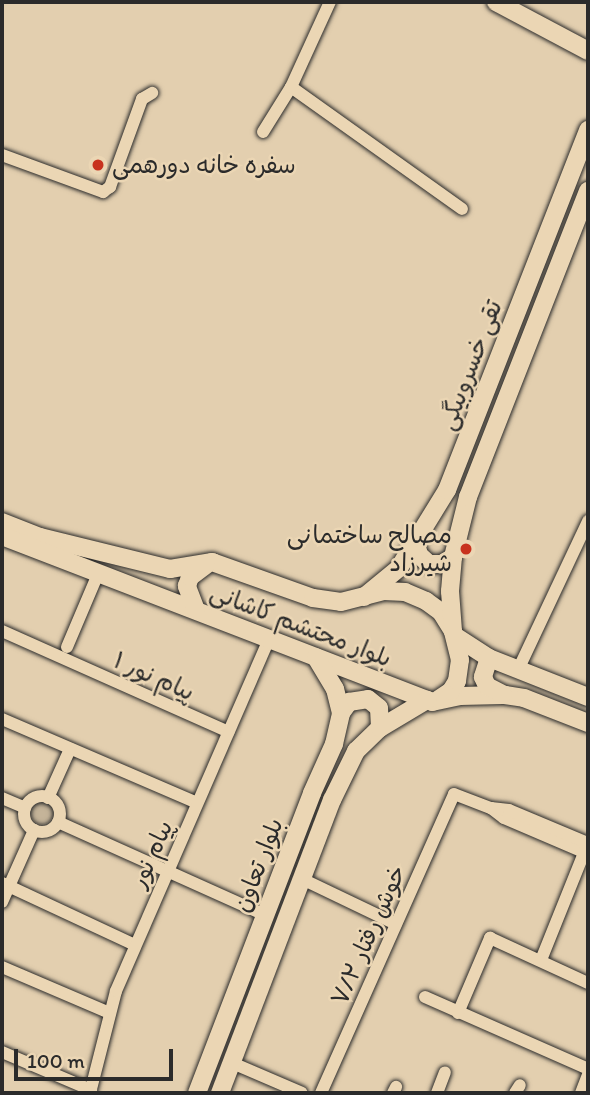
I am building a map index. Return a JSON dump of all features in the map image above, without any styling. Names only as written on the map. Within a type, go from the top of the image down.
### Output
[{"type":"main road","points":[[496,2],[588,51]]},
{"type":"main road","name":"تقی خسروبیگی","points":[[364,597],[399,568],[447,490],[588,130]]},
{"type":"main road","name":"تقی خسروبیگی","points":[[430,701],[444,697],[457,681],[460,660],[454,634],[450,591],[453,557],[468,497],[588,191]]},
{"type":"main road","name":"بلوار محتشم کاشانی","points":[[2,522],[40,537],[170,569],[212,562],[313,598],[341,602],[384,591],[405,592],[426,601],[441,612],[454,634],[489,658],[588,697]]},
{"type":"main road","name":"بلوار محتشم کاشانی","points":[[2,536],[430,701]]},
{"type":"main road","points":[[416,543],[419,555],[429,564],[442,564],[453,557]]},
{"type":"main road","points":[[93,572],[83,556],[96,549]]},
{"type":"main road","points":[[196,610],[187,595],[187,586],[197,569],[212,562]]},
{"type":"main road","points":[[316,657],[335,689],[341,713]]},
{"type":"main road","points":[[489,658],[484,667],[487,686],[495,693],[524,698],[588,723]]},
{"type":"main road","points":[[430,701],[460,696],[505,695]]},
{"type":"main road","points":[[341,713],[349,702],[369,699],[379,708],[380,728]]},
{"type":"main road","name":"بلوار تعاون","points":[[220,1093],[332,800],[356,751],[380,728],[430,701]]},
{"type":"main road","name":"بلوار تعاون","points":[[197,1093],[334,744],[341,713]]},
{"type":"street","points":[[263,132],[292,87],[330,2]]},
{"type":"street","points":[[292,87],[462,209]]},
{"type":"street","points":[[2,155],[103,192],[110,187],[142,99],[152,93]]},
{"type":"street","points":[[518,670],[588,521]]},
{"type":"street","points":[[65,653],[93,572]]},
{"type":"street","name":"پیام نور ۱","points":[[2,631],[65,653],[229,732]]},
{"type":"street","name":"پیام نور","points":[[91,1092],[110,1013],[135,945],[269,639]]},
{"type":"street","points":[[2,719],[197,803]]},
{"type":"street","points":[[48,797],[70,749]]},
{"type":"street","name":"خوش رفتار ۷/۲","points":[[321,1093],[454,794],[491,808],[509,810],[587,848]]},
{"type":"street","points":[[48,797],[34,798],[25,808],[26,822],[34,830],[46,831],[58,822]]},
{"type":"street","points":[[48,797],[58,808],[58,822]]},
{"type":"street","points":[[2,798],[25,808]]},
{"type":"street","points":[[58,822],[265,915]]},
{"type":"street","points":[[2,902],[5,885],[34,830]]},
{"type":"street","points":[[541,960],[587,848]]},
{"type":"street","points":[[302,879],[396,924]]},
{"type":"street","points":[[5,885],[135,945]]},
{"type":"street","points":[[458,1013],[490,938],[588,983]]},
{"type":"street","points":[[2,967],[110,1013]]},
{"type":"street","points":[[425,997],[588,1069]]},
{"type":"street","points":[[2,1052],[91,1092]]},
{"type":"street","points":[[230,1062],[302,1093]]},
{"type":"street","points":[[437,1093],[445,1072]]},
{"type":"street","points":[[581,1093],[588,1075]]},
{"type":"shaded area","points":[[42,802],[50,805],[53,813],[50,821],[42,824],[34,821],[31,813],[34,805]]},
{"type":"place","name":"سفره خانه دورهمی","points":[[98,165]]},
{"type":"place","name":"مصالح ساختمانی شیرزاد","points":[[466,549]]}]
